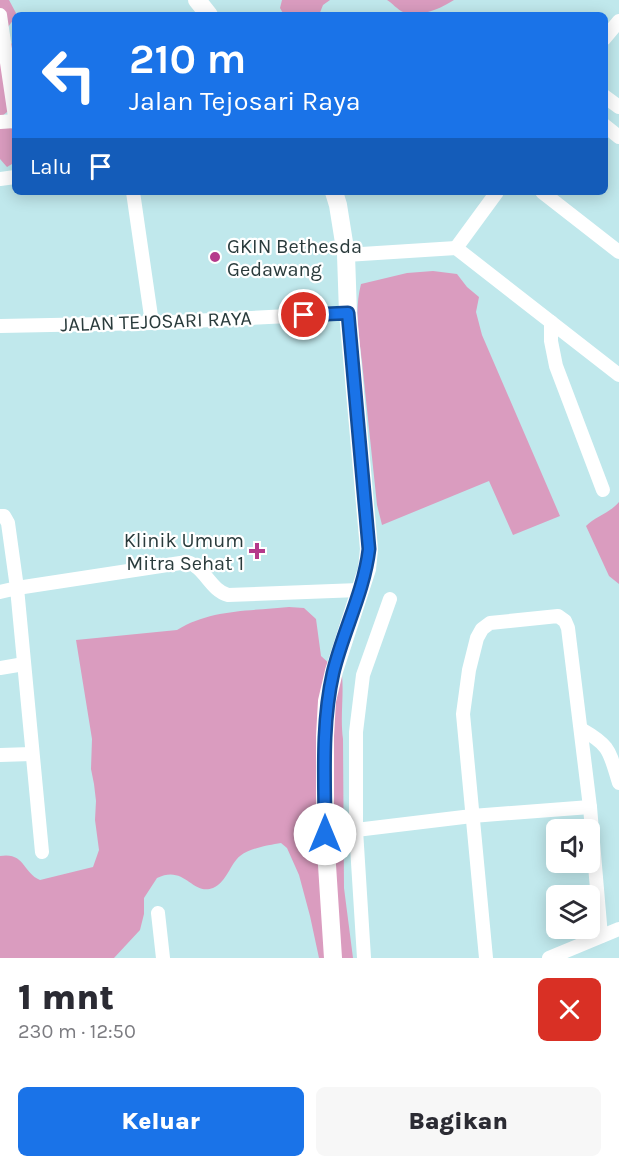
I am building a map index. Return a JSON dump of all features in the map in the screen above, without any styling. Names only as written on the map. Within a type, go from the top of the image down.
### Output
[{"type":"street","points":[[197,0],[207,12]]},
{"type":"street","points":[[0,15],[12,98]]},
{"type":"street","points":[[608,34],[619,21]]},
{"type":"street","points":[[133,195],[152,323]]},
{"type":"street","points":[[333,958],[325,834],[327,701],[333,671],[367,569],[369,549],[348,313],[346,255],[335,195]]},
{"type":"street","points":[[456,248],[495,195]]},
{"type":"street","points":[[546,195],[619,252]]},
{"type":"street","points":[[346,255],[456,248],[619,375]]},
{"type":"street","name":"JALAN TEJOSARI RAYA","points":[[0,326],[152,323],[348,313]]},
{"type":"street","points":[[551,322],[551,341],[556,366],[603,490]]},
{"type":"street","points":[[0,516],[4,516],[8,523],[42,852]]},
{"type":"street","points":[[0,592],[187,562],[195,564],[219,590],[228,595],[360,590]]},
{"type":"street","points":[[364,958],[356,830],[358,702],[363,675],[390,599]]},
{"type":"street","points":[[486,958],[464,714],[469,670],[477,638],[482,629],[490,623],[558,616],[565,621],[568,628],[590,807],[601,936]]},
{"type":"street","points":[[0,668],[24,664]]},
{"type":"street","points":[[581,729],[606,746],[619,783]]},
{"type":"street","points":[[0,755],[32,754]]},
{"type":"street","points":[[356,830],[472,816],[590,807]]},
{"type":"street","points":[[158,913],[163,958]]},
{"type":"street","points":[[549,958],[619,929]]},
{"type":"shaded area","points":[[0,0],[9,0],[15,12],[12,12],[12,22],[8,27],[0,27]]},
{"type":"shaded area","points":[[282,0],[330,0],[323,5],[320,12],[282,12],[280,8]]},
{"type":"shaded area","points":[[387,0],[454,0],[426,12],[399,10]]},
{"type":"shaded area","points":[[0,44],[12,44],[12,113],[7,112],[1,117],[12,129],[12,164],[7,167],[0,159]]},
{"type":"shaded area","points":[[433,271],[457,274],[479,297],[476,312],[482,335],[560,516],[513,535],[489,481],[382,525],[377,505],[357,314],[361,284],[407,273]]},
{"type":"shaded area","points":[[619,502],[619,584],[609,576],[586,526]]},
{"type":"shaded area","points":[[289,607],[304,608],[316,619],[321,656],[342,675],[344,888],[353,958],[319,958],[299,875],[287,848],[281,843],[244,853],[237,859],[222,882],[213,888],[199,888],[175,875],[157,878],[144,898],[144,914],[140,930],[114,958],[0,958],[0,856],[14,857],[19,860],[34,877],[40,880],[93,867],[99,850],[95,820],[96,801],[91,769],[92,739],[76,640],[177,630],[203,618],[217,615]]},
{"type":"place","name":"GKIN Bethesda Gedawang","points":[[215,257]]},
{"type":"place","name":"Klinik Umum Mitra Sehat 1","points":[[257,551]]},
{"type":"route","points":[[304,315],[348,313],[369,549],[367,569],[333,671],[327,701],[325,834]]}]
